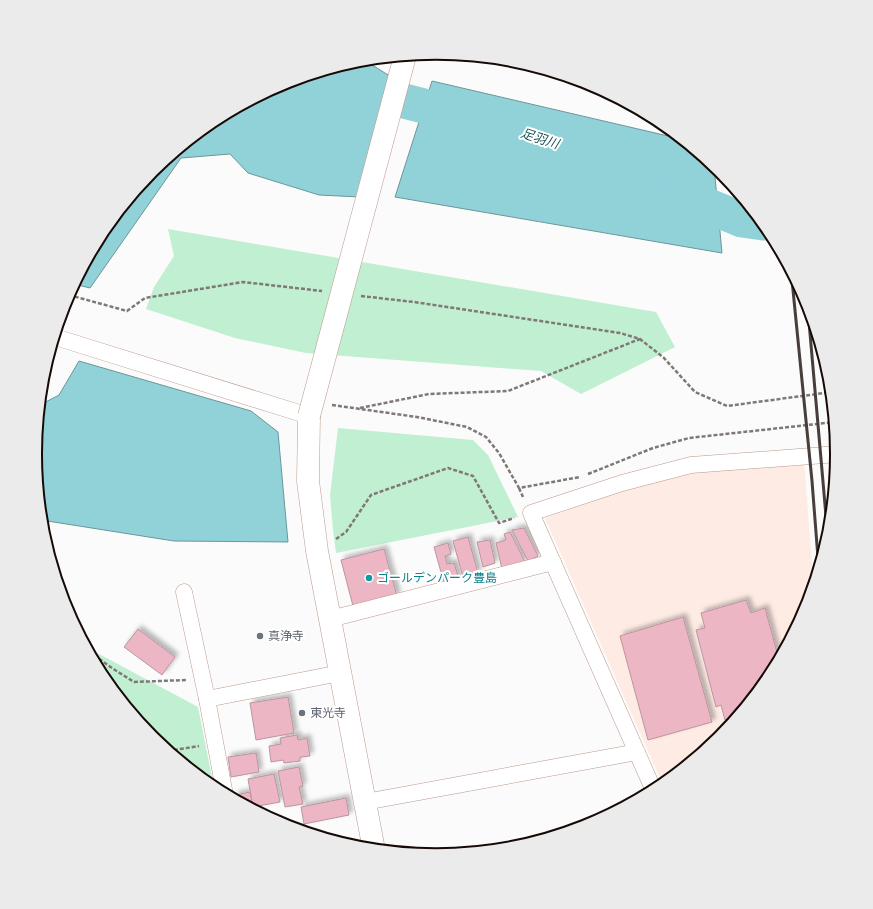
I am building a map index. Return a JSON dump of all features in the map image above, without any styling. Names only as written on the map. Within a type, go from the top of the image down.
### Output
[{"type":"street","points":[[373,844],[317,551],[308,481],[310,416],[404,62]]},
{"type":"street","points":[[62,339],[310,416]]},
{"type":"street","points":[[652,786],[531,513],[622,483],[691,465],[831,455]]},
{"type":"street","points":[[330,620],[553,562]]},
{"type":"street","points":[[184,592],[207,699],[224,787]]},
{"type":"street","points":[[207,699],[340,673]]},
{"type":"street","points":[[365,802],[637,752]]},
{"type":"path","points":[[75,297],[127,311],[145,298],[243,282],[329,292]]},
{"type":"path","points":[[360,296],[414,302],[620,333],[640,339],[664,358],[695,392],[727,406],[826,393]]},
{"type":"path","points":[[357,408],[429,394],[508,391],[640,339]]},
{"type":"path","points":[[327,404],[417,417],[467,427],[486,437],[499,452],[519,488],[581,476],[653,448],[689,438],[830,423]]},
{"type":"path","points":[[317,551],[346,532],[371,495],[448,468],[473,476],[500,523],[531,513]]},
{"type":"path","points":[[99,659],[134,682],[202,679]]},
{"type":"path","points":[[175,750],[205,745]]},
{"type":"shaded area","points":[[804,462],[813,572],[801,605],[790,629],[765,674],[733,715],[697,751],[661,780],[545,518],[623,491],[693,472]]},
{"type":"green space","points":[[168,229],[656,312],[675,347],[581,394],[541,371],[306,353],[235,338],[146,309],[154,287],[174,256]]},
{"type":"green space","points":[[338,428],[473,440],[488,455],[518,517],[336,553],[330,495]]},
{"type":"green space","points":[[95,652],[198,707],[212,779],[176,751],[140,715],[108,674]]},
{"type":"water","points":[[373,65],[393,78],[360,197],[319,195],[248,173],[230,154],[181,158],[90,288],[80,286],[108,235],[124,214],[140,194],[176,158],[217,126],[262,101],[286,90],[334,73]]},
{"type":"water","points":[[432,81],[670,136],[697,158],[715,176],[722,253],[395,197]]},
{"type":"water","points":[[79,361],[251,411],[278,432],[288,542],[174,541],[48,521],[45,506],[42,454],[45,403],[59,395]]},
{"type":"building","points":[[524,528],[538,556],[528,561],[512,530]]},
{"type":"building","points":[[510,532],[525,562],[502,569],[496,543],[506,540],[504,534]]},
{"type":"building","points":[[468,537],[478,573],[463,577],[453,541]]},
{"type":"building","points":[[490,540],[495,563],[483,567],[477,542]]},
{"type":"building","points":[[448,543],[451,554],[445,556],[447,564],[454,563],[459,579],[444,583],[434,547]]},
{"type":"building","name":"ゴールデンパーク豊島","points":[[384,549],[397,596],[353,606],[341,560]]},
{"type":"building","points":[[746,600],[751,613],[765,608],[777,653],[765,674],[729,719],[725,720],[721,705],[716,707],[696,630],[705,628],[701,613]]},
{"type":"building","points":[[683,617],[712,722],[648,740],[620,636]]},
{"type":"building","points":[[138,629],[175,657],[162,675],[124,647]]},
{"type":"building","points":[[288,697],[294,733],[256,740],[250,703]]},
{"type":"building","points":[[297,735],[298,740],[307,738],[310,756],[300,757],[300,761],[284,763],[283,760],[271,762],[269,746],[281,744],[280,738]]},
{"type":"building","points":[[256,753],[259,772],[231,777],[228,757]]},
{"type":"building","points":[[299,767],[303,786],[299,787],[303,804],[285,807],[278,771]]},
{"type":"building","points":[[274,774],[280,802],[258,806],[252,803],[248,779]]},
{"type":"building","points":[[250,792],[252,803],[239,796],[237,795]]},
{"type":"building","points":[[346,798],[349,815],[304,824],[301,807]]},
{"type":"waterway","name":"足羽川","points":[[358,89],[470,118]]},
{"type":"waterway","name":"足羽川","points":[[673,191],[742,220],[755,222]]},
{"type":"railway","points":[[793,286],[818,557]]},
{"type":"railway","points":[[809,326],[826,516]]},
{"type":"place","name":"ゴールデンパーク豊島","points":[[369,578]]},
{"type":"place","name":"真浄寺","points":[[260,636]]},
{"type":"place","name":"東光寺","points":[[302,713]]}]
